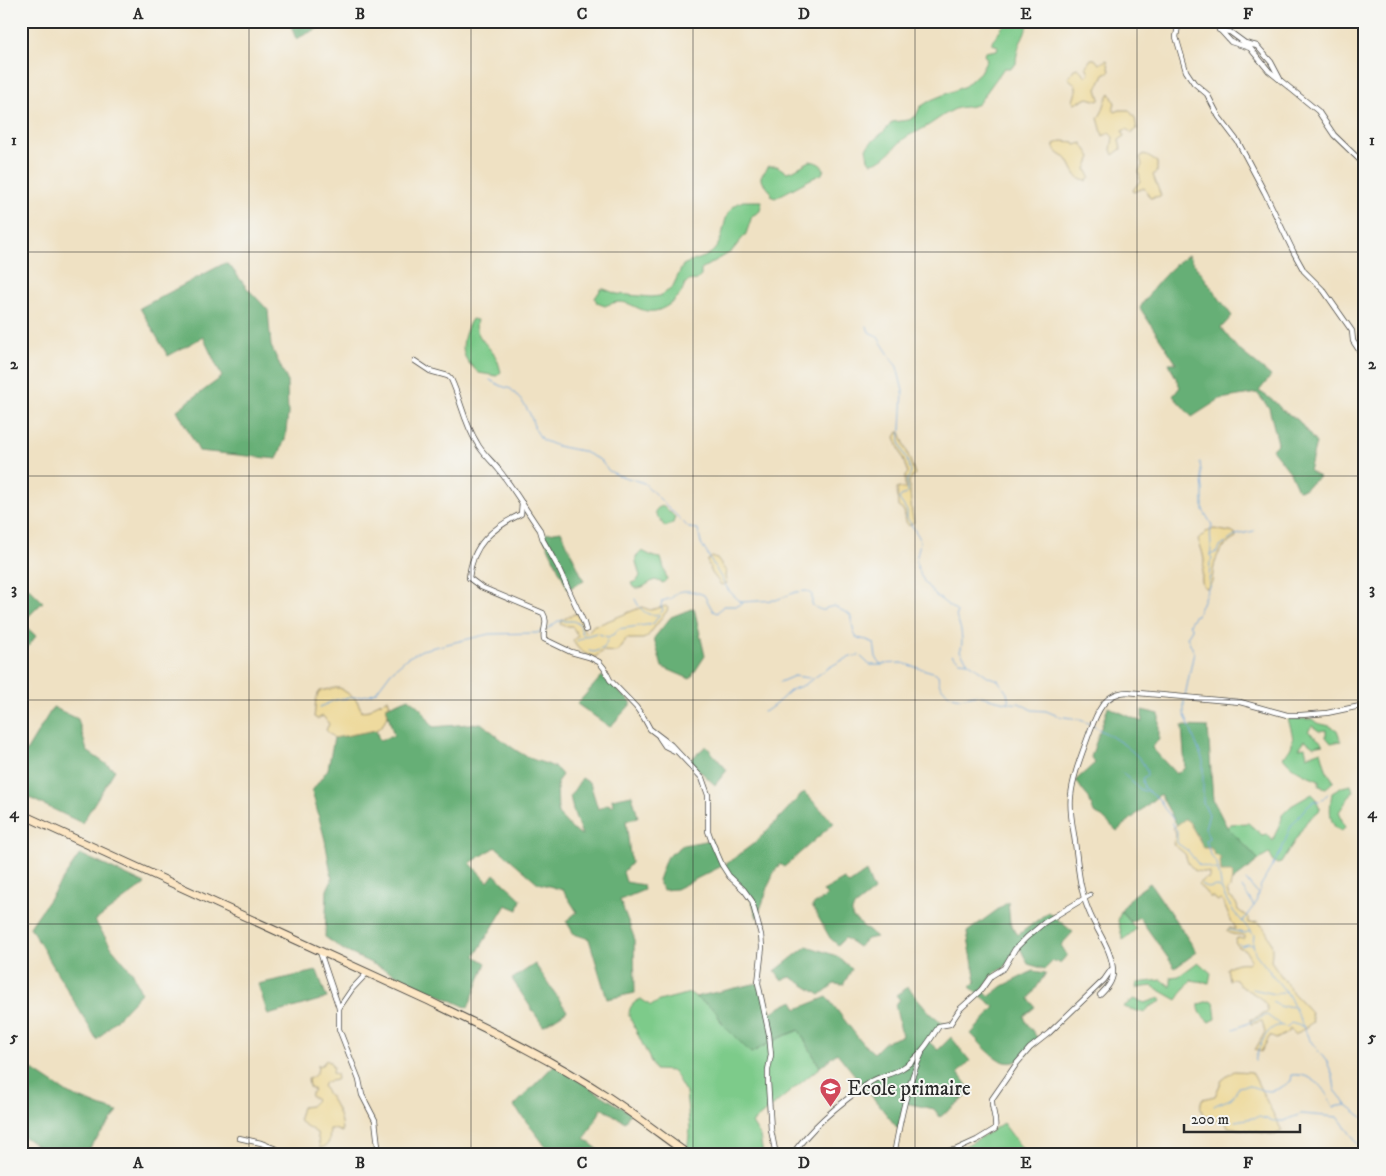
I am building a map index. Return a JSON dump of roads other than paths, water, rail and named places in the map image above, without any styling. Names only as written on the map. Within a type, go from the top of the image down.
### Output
[{"type":"main road","points":[[21,814],[427,1000],[554,1066],[604,1095],[689,1155]]},
{"type":"street","points":[[1179,21],[1176,37],[1186,71],[1194,83],[1207,94],[1220,117],[1238,142],[1304,271],[1324,291],[1352,331],[1354,341],[1365,359]]},
{"type":"street","points":[[1212,21],[1231,42],[1250,48],[1282,82],[1318,111],[1334,135],[1365,165]]},
{"type":"street","points":[[1219,30],[1230,32],[1246,43],[1257,46],[1271,62],[1282,82]]},
{"type":"street","points":[[415,361],[430,371],[448,376],[451,379],[461,404],[463,416],[478,445],[500,471],[540,530],[586,630]]},
{"type":"street","points":[[522,503],[521,514],[502,524],[484,539],[471,563],[469,578],[481,587],[543,614],[546,626],[543,632],[544,639],[571,652],[590,657],[599,662],[615,687],[636,707],[650,729],[679,753],[705,783],[709,805],[708,831],[712,842],[726,871],[752,901],[761,935],[762,947],[758,983],[769,1034],[771,1055],[768,1082],[771,1130],[776,1155]]},
{"type":"street","points":[[1100,995],[1111,981],[1112,966],[1109,955],[1084,900],[1070,814],[1070,797],[1095,717],[1109,697],[1122,692],[1240,702],[1287,715],[1301,716],[1365,705]]},
{"type":"street","points":[[894,1155],[903,1110],[917,1064],[939,1026],[950,1024],[960,1009],[981,990],[991,976],[1004,968],[1015,949],[1045,922],[1090,895]]},
{"type":"street","points":[[320,952],[339,1008],[339,1029],[362,1095],[375,1120],[379,1155]]},
{"type":"street","points":[[920,1155],[955,1150],[977,1140],[994,1129],[996,1120],[992,1099],[1017,1063],[1030,1048],[1050,1032],[1104,980],[1111,972],[1112,966]]},
{"type":"street","points":[[339,1008],[352,989],[368,973]]},
{"type":"street","points":[[792,1155],[802,1142],[832,1112],[872,1081],[900,1070],[927,1045]]},
{"type":"street","points":[[239,1138],[261,1143],[291,1155]]},
{"type":"waterway","points":[[867,326],[869,332],[877,336],[897,367],[903,391],[900,440],[911,473],[907,480],[907,494],[899,499],[907,511],[907,518],[919,537],[920,542],[916,561],[918,570],[925,583],[935,595],[957,612],[962,636],[960,651],[968,662]]},
{"type":"waterway","points":[[490,380],[511,389],[524,404],[542,440],[557,446],[582,451],[600,460],[609,471],[644,483],[689,528],[698,529],[701,543],[720,576],[729,591],[741,602],[776,600],[796,592],[807,591],[812,595],[812,605],[816,608],[825,610],[834,606],[850,615],[857,638],[874,643],[876,657],[880,664],[902,663],[936,673],[941,687],[956,697],[977,695],[1005,702],[1019,703],[1032,710],[1046,711],[1090,724]]},
{"type":"waterway","points":[[1185,696],[1194,652],[1187,637],[1192,629],[1189,624],[1194,616],[1197,615],[1209,586],[1212,558],[1210,555],[1210,532],[1212,525],[1203,510],[1200,462]]},
{"type":"waterway","points":[[1210,555],[1217,552],[1220,547],[1236,535],[1254,531]]},
{"type":"waterway","points":[[546,630],[558,621],[573,621],[580,624],[582,634],[586,636],[596,633],[608,637],[618,629],[653,624],[663,610],[661,606],[662,601],[672,598],[682,591],[691,591],[704,595],[713,611],[717,613],[723,606],[736,606],[743,603]]},
{"type":"waterway","points":[[635,599],[641,609],[650,615],[658,614]]},
{"type":"waterway","points":[[320,707],[335,700],[376,692],[391,672],[407,658],[422,650],[489,634],[537,633],[542,631]]},
{"type":"waterway","points":[[577,641],[586,636]]},
{"type":"waterway","points":[[589,651],[594,652],[604,648],[608,639]]},
{"type":"waterway","points":[[763,712],[792,690],[804,685],[830,667],[851,657],[859,655],[870,665],[882,665]]},
{"type":"waterway","points":[[952,655],[960,661],[968,662],[989,677],[998,680],[1007,693],[1009,702]]},
{"type":"waterway","points":[[780,682],[794,676],[810,678]]},
{"type":"waterway","points":[[1184,700],[1184,713],[1203,761],[1203,803],[1209,814],[1205,828],[1209,838],[1206,840],[1210,855],[1217,863],[1222,890],[1234,912],[1254,935],[1255,953],[1289,996],[1309,1039],[1327,1062],[1333,1076],[1335,1090],[1347,1105],[1365,1119]]},
{"type":"waterway","points":[[1093,726],[1108,734],[1134,753],[1145,767],[1147,775],[1142,780],[1144,788],[1160,800],[1173,819],[1172,822],[1177,832],[1177,843],[1188,851],[1199,865],[1218,870]]},
{"type":"waterway","points":[[1121,772],[1141,790],[1146,791]]},
{"type":"waterway","points":[[1242,922],[1256,903],[1258,893],[1261,890],[1260,887],[1282,849],[1291,826],[1307,806],[1314,801],[1320,801],[1328,794]]},
{"type":"waterway","points":[[1246,880],[1257,893]]},
{"type":"waterway","points":[[1201,884],[1208,888],[1216,886],[1221,889]]},
{"type":"waterway","points":[[1242,887],[1254,906]]},
{"type":"waterway","points":[[1229,930],[1245,933],[1250,931]]},
{"type":"waterway","points":[[1236,941],[1241,946],[1253,945]]},
{"type":"waterway","points":[[1252,989],[1275,994],[1285,992]]},
{"type":"waterway","points":[[1272,1002],[1282,1007],[1294,1007]]},
{"type":"waterway","points":[[1234,1029],[1267,1015],[1280,1025]]},
{"type":"waterway","points":[[1255,1061],[1265,1036],[1275,1027],[1287,1027],[1291,1023],[1304,1027]]},
{"type":"waterway","points":[[1214,1106],[1234,1096],[1238,1087],[1248,1086],[1272,1091],[1281,1088],[1291,1081],[1292,1075],[1300,1075],[1313,1080],[1322,1088],[1333,1107],[1347,1105]]},
{"type":"waterway","points":[[1235,1121],[1259,1117],[1283,1121],[1301,1114],[1338,1117],[1365,1154]]},
{"type":"place","name":"Ecole primaire","points":[[831,1107]]}]
